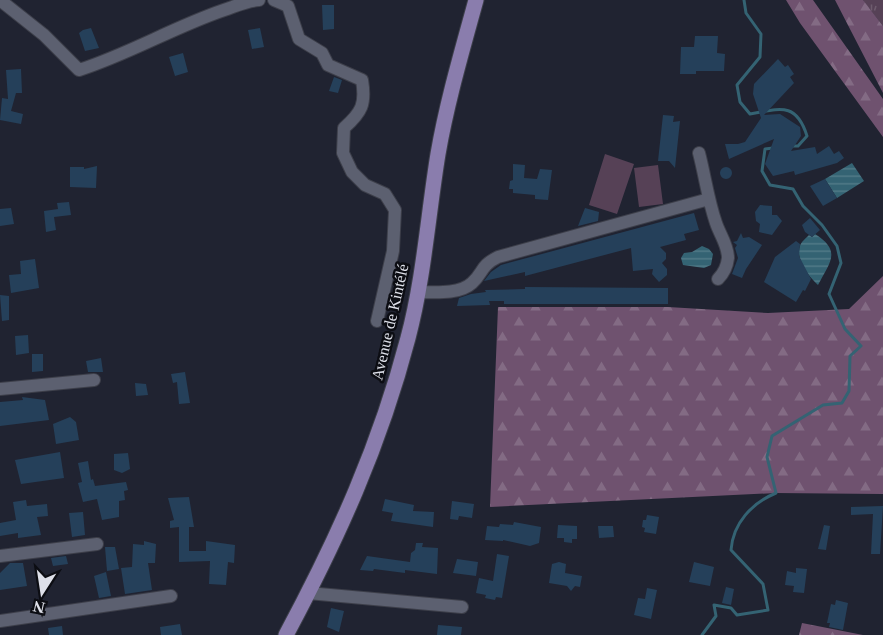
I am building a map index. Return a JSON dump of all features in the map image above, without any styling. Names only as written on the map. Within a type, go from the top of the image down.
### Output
[{"type":"main road","name":"Avenue de Kintélé","points":[[286,635],[342,525],[379,436],[409,336],[447,107],[476,0]]},
{"type":"street","points":[[0,0],[44,35],[79,70],[106,61],[202,17],[247,1],[259,0]]},
{"type":"street","points":[[274,0],[293,3],[299,39],[322,53],[328,65],[362,80],[365,99],[354,119],[344,128],[343,153],[352,172],[365,185],[385,194],[395,210],[393,251],[377,321]]},
{"type":"street","points":[[699,153],[716,225],[726,245],[728,258],[726,271],[718,279]]},
{"type":"street","points":[[417,292],[461,289],[474,281],[486,263],[498,257],[709,199]]},
{"type":"street","points":[[0,389],[94,380]]},
{"type":"street","points":[[0,556],[98,544]]},
{"type":"street","points":[[308,593],[462,607]]},
{"type":"street","points":[[0,621],[171,596]]},
{"type":"green space","points":[[786,0],[813,0],[883,99],[883,137],[800,23]]},
{"type":"green space","points":[[835,0],[863,0],[883,26],[883,93]]},
{"type":"green space","points":[[863,0],[883,0],[883,26],[864,2]]},
{"type":"green space","points":[[605,154],[634,164],[617,214],[589,205]]},
{"type":"green space","points":[[658,165],[663,204],[639,207],[634,168]]},
{"type":"green space","points":[[883,276],[883,494],[776,493],[490,507],[498,307],[668,307],[768,313],[849,309]]},
{"type":"green space","points":[[802,623],[863,635],[799,635]]},
{"type":"water","points":[[852,163],[864,181],[837,198],[825,179]]},
{"type":"water","points":[[815,234],[829,246],[831,252],[829,263],[818,285],[804,267],[799,256],[804,240],[809,235],[812,237]]},
{"type":"water","points":[[702,246],[713,254],[711,265],[704,268],[683,265],[681,258],[684,253],[692,252]]},
{"type":"building","points":[[322,5],[334,5],[334,29],[323,30]]},
{"type":"building","points":[[91,28],[99,48],[85,51],[79,33]]},
{"type":"building","points":[[260,28],[264,47],[252,49],[248,30]]},
{"type":"building","points":[[695,36],[718,36],[717,53],[725,54],[724,71],[696,71],[696,74],[680,74],[681,47],[694,47]]},
{"type":"building","points":[[183,53],[188,72],[175,76],[169,57]]},
{"type":"building","points":[[778,59],[785,67],[788,65],[794,74],[790,77],[794,83],[764,115],[780,114],[800,127],[801,136],[791,151],[815,147],[817,154],[829,146],[834,154],[839,151],[844,158],[837,163],[795,175],[794,171],[773,176],[765,164],[774,139],[729,159],[725,144],[745,142],[761,118],[753,94],[754,84]]},
{"type":"building","points":[[21,69],[22,93],[16,93],[11,111],[23,114],[21,124],[0,120],[2,98],[8,99],[6,70]]},
{"type":"building","points":[[334,77],[342,80],[338,93],[329,91]]},
{"type":"building","points":[[663,115],[674,116],[673,122],[680,121],[675,168],[669,161],[658,161]]},
{"type":"building","points":[[513,164],[525,165],[524,178],[537,179],[540,169],[552,170],[548,200],[535,199],[535,195],[513,193],[513,189],[509,189],[510,181],[513,180]]},
{"type":"building","points":[[97,166],[96,188],[70,187],[70,167],[84,167],[84,169]]},
{"type":"building","points":[[728,167],[732,173],[728,179],[724,179],[720,171]]},
{"type":"building","points":[[825,179],[837,198],[823,206],[810,186]]},
{"type":"building","points":[[69,202],[71,215],[54,217],[56,230],[46,232],[44,211],[58,209],[57,203]]},
{"type":"building","points":[[760,205],[772,206],[772,215],[777,215],[782,221],[772,235],[759,232],[760,224],[756,221],[755,212]]},
{"type":"building","points":[[11,208],[14,224],[0,226],[0,209]]},
{"type":"building","points":[[585,208],[599,212],[598,221],[578,226]]},
{"type":"building","points":[[694,213],[699,230],[684,234],[686,240],[660,247],[666,253],[666,259],[662,263],[667,269],[667,275],[659,282],[652,274],[653,269],[633,271],[631,248],[525,276],[525,272],[484,281],[501,265]]},
{"type":"building","points":[[810,218],[820,230],[812,237],[805,232],[802,225]]},
{"type":"building","points":[[741,233],[743,238],[749,237],[762,245],[742,278],[732,274],[738,258],[735,248],[737,245],[733,242],[737,241]]},
{"type":"building","points":[[796,241],[800,244],[799,256],[811,279],[796,302],[764,282],[775,257]]},
{"type":"building","points":[[35,259],[39,288],[11,293],[9,275],[21,274],[20,261]]},
{"type":"building","points":[[525,287],[668,288],[668,304],[504,304],[504,301],[489,301],[490,305],[457,306],[459,298],[486,292],[485,290],[525,289]]},
{"type":"building","points":[[0,295],[9,296],[9,320],[2,321]]},
{"type":"building","points":[[28,335],[29,353],[16,355],[15,336]]},
{"type":"building","points":[[32,354],[43,354],[43,371],[32,372]]},
{"type":"building","points":[[101,358],[103,372],[88,372],[86,361]]},
{"type":"building","points":[[185,372],[190,403],[179,404],[177,382],[173,383],[171,374]]},
{"type":"building","points":[[135,383],[146,384],[148,395],[136,396]]},
{"type":"building","points":[[22,397],[45,400],[49,420],[0,426],[0,402],[23,400]]},
{"type":"building","points":[[70,417],[76,422],[79,440],[56,444],[53,424]]},
{"type":"building","points":[[60,452],[64,478],[21,484],[15,460]]},
{"type":"building","points":[[128,453],[130,469],[122,473],[114,470],[114,454]]},
{"type":"building","points":[[88,461],[91,480],[93,479],[95,486],[126,482],[128,490],[124,491],[125,500],[119,501],[119,517],[102,520],[97,499],[83,502],[78,483],[82,482],[78,463]]},
{"type":"building","points":[[189,497],[194,527],[189,527],[189,551],[206,551],[206,541],[235,545],[234,563],[228,562],[226,585],[209,584],[210,561],[179,562],[179,527],[170,528],[170,521],[174,520],[168,498]]},
{"type":"building","points":[[385,499],[414,505],[413,511],[434,512],[433,527],[391,521],[393,513],[382,511]]},
{"type":"building","points":[[26,500],[27,506],[47,504],[48,516],[37,517],[41,535],[18,538],[18,533],[0,536],[0,523],[16,520],[13,502]]},
{"type":"building","points":[[452,501],[474,504],[472,518],[459,516],[458,520],[450,519]]},
{"type":"building","points":[[883,506],[880,554],[871,554],[873,514],[851,515],[851,507]]},
{"type":"building","points":[[83,512],[85,535],[72,537],[69,513]]},
{"type":"building","points":[[647,515],[659,517],[656,534],[644,532],[643,520],[646,520]]},
{"type":"building","points":[[514,522],[541,527],[539,543],[530,546],[503,540],[485,540],[487,526],[513,525]]},
{"type":"building","points":[[558,525],[577,526],[577,539],[572,539],[572,543],[564,542],[564,538],[557,538]]},
{"type":"building","points":[[824,525],[830,526],[826,550],[818,549]]},
{"type":"building","points":[[598,526],[613,526],[614,537],[599,538]]},
{"type":"building","points":[[144,541],[156,544],[155,563],[148,563],[152,590],[125,594],[121,568],[132,567],[133,544],[144,545]]},
{"type":"building","points":[[416,543],[423,543],[422,547],[438,548],[437,574],[405,570],[405,573],[374,569],[373,571],[360,570],[367,556],[410,562]]},
{"type":"building","points":[[105,547],[115,547],[119,569],[107,571]]},
{"type":"building","points":[[497,554],[509,556],[502,598],[496,597],[495,600],[476,593],[479,578],[493,581]]},
{"type":"building","points":[[66,556],[68,564],[53,566],[51,558]]},
{"type":"building","points":[[457,559],[478,562],[476,576],[453,573]]},
{"type":"building","points":[[559,562],[566,564],[565,573],[582,576],[580,587],[575,586],[571,591],[567,586],[549,583],[552,564]]},
{"type":"building","points":[[694,562],[714,567],[710,586],[689,582]]},
{"type":"building","points":[[10,563],[23,563],[27,586],[0,590],[0,573]]},
{"type":"building","points":[[796,568],[807,569],[804,593],[793,592],[794,586],[785,585],[787,571],[796,573]]},
{"type":"building","points":[[106,572],[111,596],[99,598],[94,576]]},
{"type":"building","points":[[726,587],[734,589],[731,605],[722,603]]},
{"type":"building","points":[[647,588],[657,590],[651,619],[634,615],[638,598],[645,599]]},
{"type":"building","points":[[836,600],[848,603],[843,630],[829,627],[830,623],[827,623],[831,604],[835,605]]},
{"type":"building","points":[[331,608],[344,611],[339,632],[327,627]]},
{"type":"building","points":[[180,624],[182,635],[161,635],[160,627]]},
{"type":"building","points":[[438,625],[462,627],[461,635],[437,635]]},
{"type":"building","points":[[62,626],[63,635],[49,635],[48,628]]},
{"type":"waterway","points":[[744,0],[746,13],[761,34],[760,57],[737,85],[740,102],[750,114],[785,110],[798,117],[807,136],[798,146],[792,146]]},
{"type":"waterway","points":[[702,635],[716,616],[714,605],[731,608],[737,615],[768,610],[763,584],[731,550],[736,531],[752,508],[776,493],[767,457],[772,436],[823,405],[842,403],[849,391],[850,356],[861,346],[845,329],[829,294],[841,263],[837,246],[822,225],[803,206],[793,189],[770,185],[762,171],[765,149],[773,148]]}]
